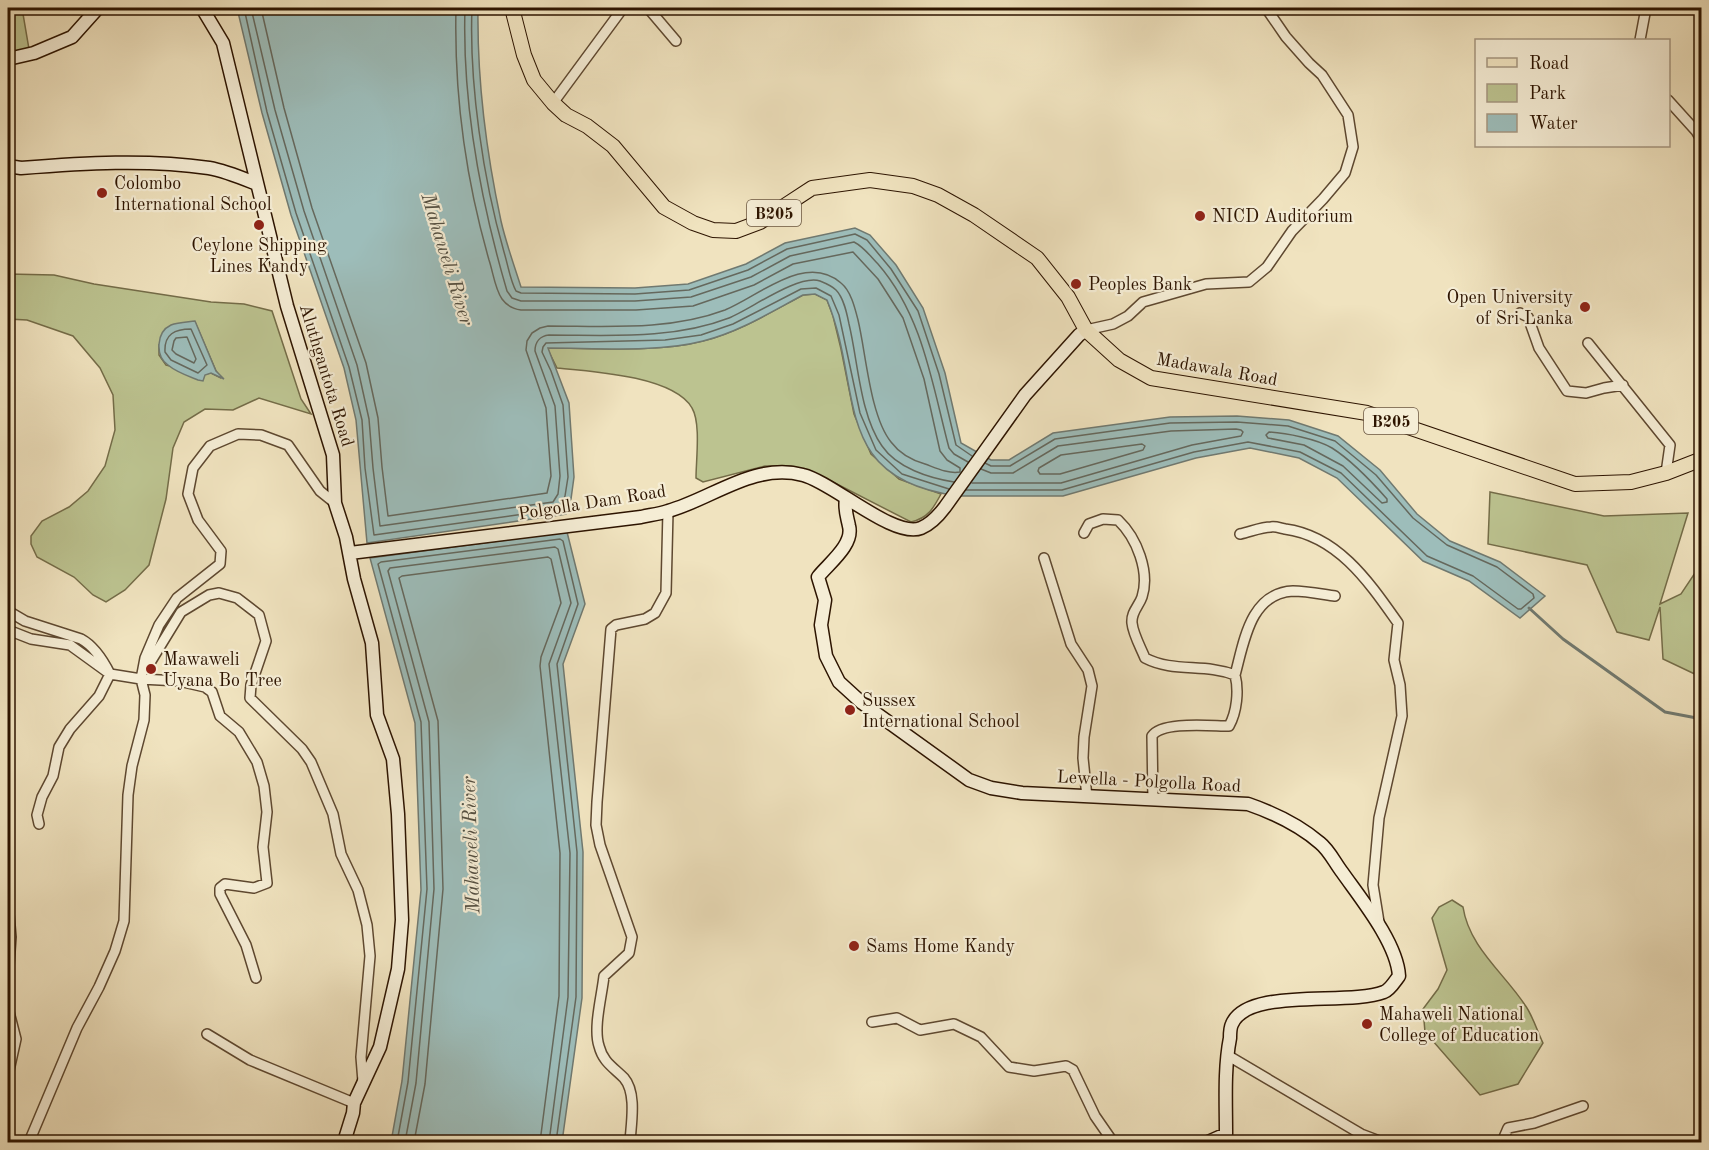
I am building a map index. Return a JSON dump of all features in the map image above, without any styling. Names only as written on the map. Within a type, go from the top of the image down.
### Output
[{"type":"main road","name":"Madawala Road","points":[[512,8],[524,55],[534,80],[553,103],[566,115],[587,126],[613,146],[664,207],[693,223],[713,230],[736,231],[760,222],[812,188],[870,180],[913,186],[938,195],[974,215],[1037,258],[1068,297],[1086,330],[1119,360],[1151,378],[1367,413],[1575,484],[1631,482],[1666,474],[1701,459]]},
{"type":"street","points":[[8,59],[34,53],[72,37],[98,8]]},
{"type":"street","name":"Aluthgantota Road","points":[[202,8],[223,43],[287,306],[333,455],[335,503],[350,553],[354,579],[372,644],[376,715],[393,759],[402,920],[399,958],[380,1047],[354,1103],[344,1143]]},
{"type":"street","points":[[553,103],[623,8]]},
{"type":"street","points":[[648,8],[676,41]]},
{"type":"street","points":[[1086,330],[1113,324],[1128,316],[1143,302],[1206,284],[1249,282],[1267,267],[1292,231],[1344,173],[1353,147],[1348,115],[1323,75],[1286,37],[1266,8]]},
{"type":"street","points":[[1640,39],[1646,8]]},
{"type":"street","points":[[1670,102],[1696,131],[1701,141]]},
{"type":"street","points":[[8,166],[21,168],[109,162],[152,163],[210,169],[257,183]]},
{"type":"street","points":[[1520,313],[1527,317],[1539,348],[1567,391],[1586,393],[1623,386]]},
{"type":"street","name":"Polgolla Dam Road","points":[[350,553],[641,517],[668,511],[731,484],[760,475],[790,472],[811,477],[892,524],[907,528],[921,528],[940,514],[984,450],[1031,388],[1086,330]]},
{"type":"street","points":[[1588,343],[1670,445],[1666,474]]},
{"type":"street","points":[[29,1143],[77,1028],[116,951],[124,921],[128,795],[132,766],[144,720],[145,695],[141,679],[145,658],[159,625],[177,598],[220,564],[220,551],[198,520],[188,494],[193,468],[210,446],[238,434],[261,435],[288,445],[320,491],[328,500],[335,503]]},
{"type":"street","name":"Lewella - Polgolla Road","points":[[846,498],[845,510],[850,535],[841,551],[818,577],[825,600],[820,626],[826,656],[840,682],[862,703],[969,780],[991,788],[1022,793],[1086,797],[1248,804],[1271,812],[1299,826],[1323,845],[1379,926],[1398,966],[1399,976],[1386,992],[1355,999],[1285,1000],[1257,1004],[1244,1011],[1232,1023],[1227,1055],[1228,1138],[1208,1143]]},
{"type":"street","points":[[630,1143],[632,1113],[630,1089],[625,1080],[604,1061],[598,1043],[604,976],[629,953],[632,937],[600,845],[596,825],[597,802],[611,629],[616,624],[645,619],[655,613],[666,593],[668,511]]},
{"type":"street","points":[[1084,534],[1089,524],[1103,519],[1118,520],[1134,541],[1145,571],[1142,598],[1135,606],[1132,623],[1145,658],[1159,666],[1220,669],[1235,675]]},
{"type":"street","points":[[1240,534],[1272,527],[1297,530],[1320,539],[1342,554],[1380,597],[1398,623],[1394,660],[1400,685],[1402,716],[1378,818],[1374,885],[1379,926]]},
{"type":"street","points":[[1044,558],[1071,644],[1088,670],[1092,686],[1084,737],[1086,797]]},
{"type":"street","points":[[1153,800],[1152,736],[1155,731],[1166,727],[1229,726],[1234,718],[1237,684],[1235,675],[1249,624],[1263,601],[1272,595],[1293,591],[1335,596]]},
{"type":"street","points":[[141,679],[181,612],[209,595],[219,593],[237,598],[259,615],[266,641],[251,685],[250,698],[302,749],[310,762],[333,814],[341,854],[358,890],[367,925],[370,956],[361,1057],[363,1085]]},
{"type":"street","points":[[8,610],[25,621],[81,639],[105,664],[110,674]]},
{"type":"street","points":[[8,630],[31,639],[70,645],[110,674],[141,679],[179,681],[206,687],[212,692],[220,716],[239,732],[256,762],[264,786],[267,812],[263,847],[267,883],[254,888],[225,884],[220,888],[220,894],[246,945],[256,978]]},
{"type":"street","points":[[39,824],[37,815],[39,806],[53,776],[59,747],[70,729],[99,696],[110,674]]},
{"type":"street","points":[[8,903],[10,937],[8,979]]},
{"type":"street","points":[[8,1008],[16,1039],[8,1075]]},
{"type":"street","points":[[872,1022],[897,1018],[920,1030],[954,1024],[981,1037],[1009,1067],[1034,1071],[1066,1066],[1074,1070],[1095,1116],[1113,1143]]},
{"type":"street","points":[[207,1034],[250,1060],[354,1103]]},
{"type":"street","points":[[1227,1055],[1361,1134],[1382,1143]]},
{"type":"street","points":[[1502,1143],[1508,1128],[1534,1123],[1583,1106]]},
{"type":"green space","points":[[8,8],[22,8],[29,49],[8,52]]},
{"type":"green space","points":[[8,274],[54,275],[94,284],[211,302],[244,304],[272,311],[301,399],[311,414],[259,398],[233,410],[205,409],[184,422],[173,448],[166,499],[149,565],[125,590],[106,602],[93,595],[74,577],[37,557],[31,544],[31,536],[42,521],[69,507],[88,491],[105,466],[115,430],[113,395],[100,368],[73,336],[27,320],[8,319]],"holes":[[[195,322],[221,378],[211,373],[205,374],[166,365],[159,355],[159,345]]]},
{"type":"green space","points":[[815,294],[827,300],[833,316],[854,414],[871,454],[899,479],[941,494],[922,518],[911,522],[831,481],[791,466],[765,466],[703,482],[696,478],[695,415],[682,397],[650,382],[630,377],[557,368],[547,348],[626,349],[685,345],[729,332],[803,295]]},
{"type":"green space","points":[[1490,492],[1604,516],[1688,513],[1660,604],[1681,594],[1701,564],[1701,677],[1663,659],[1660,607],[1649,640],[1617,632],[1587,565],[1488,544]]},
{"type":"green space","points":[[1452,900],[1463,907],[1472,935],[1528,1009],[1543,1043],[1518,1084],[1480,1095],[1425,1032],[1423,1009],[1438,989],[1447,970],[1432,918],[1439,907]]},
{"type":"water","name":"Mahaweli River","points":[[237,8],[478,8],[481,88],[491,168],[503,229],[521,287],[635,288],[688,284],[746,264],[785,243],[855,228],[870,235],[896,265],[923,308],[945,373],[961,443],[991,460],[1009,460],[1053,433],[1170,417],[1237,416],[1289,420],[1338,436],[1380,470],[1417,514],[1450,541],[1500,562],[1545,596],[1520,618],[1469,581],[1423,561],[1337,478],[1299,458],[1250,448],[1196,458],[1063,496],[958,496],[917,486],[888,471],[870,450],[858,425],[838,333],[827,300],[815,294],[803,295],[729,332],[685,345],[626,349],[548,348],[569,403],[574,477],[566,514],[367,543],[356,420],[344,368],[291,215],[262,113]]},
{"type":"water","points":[[195,321],[216,371],[224,379],[211,373],[205,375],[203,381],[198,380],[171,367],[161,356],[160,338],[166,328],[177,323]]},
{"type":"water","name":"Mahaweli River","points":[[567,532],[585,604],[563,664],[583,852],[582,998],[562,1142],[391,1142],[402,1081],[421,890],[415,723],[370,558]]},
{"type":"waterway","points":[[1529,608],[1563,639],[1665,712],[1702,719]]},
{"type":"place","name":"Colombo International School","points":[[102,193]]},
{"type":"place","name":"NICD Auditorium","points":[[1200,216]]},
{"type":"place","name":"Ceylone Shipping Lines Kandy","points":[[259,225]]},
{"type":"place","name":"Peoples Bank","points":[[1076,284]]},
{"type":"place","name":"Open University of Sri Lanka","points":[[1585,307]]},
{"type":"place","name":"Mawaweli Uyana Bo Tree","points":[[151,669]]},
{"type":"place","name":"Sussex International School","points":[[850,710]]},
{"type":"place","name":"Sams Home Kandy","points":[[854,946]]},
{"type":"place","name":"Mahaweli National College of Education","points":[[1367,1024]]}]
